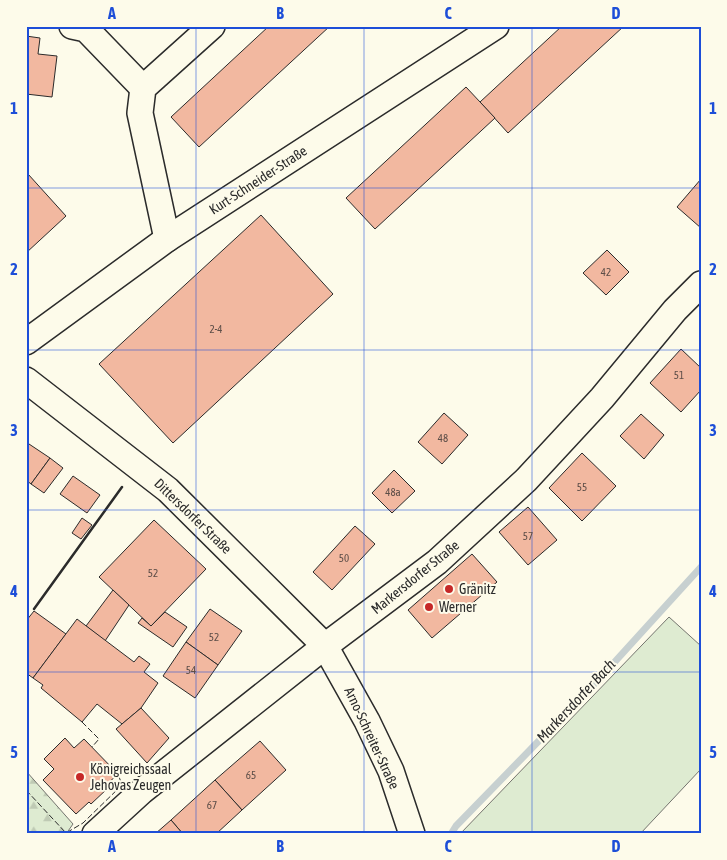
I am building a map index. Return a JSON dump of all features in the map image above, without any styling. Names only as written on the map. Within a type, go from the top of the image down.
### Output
[{"type":"street","points":[[72,26],[86,29],[143,88]]},
{"type":"street","points":[[167,238],[140,113],[143,88],[212,26]]},
{"type":"street","name":"Kurt-Schneider-Straße","points":[[26,342],[167,238],[496,26]]},
{"type":"street","name":"Markersdorfer Straße","points":[[96,834],[142,792],[325,646],[438,562],[526,480],[602,398],[675,310],[701,284]]},
{"type":"street","name":"Dittersdorfer Straße","points":[[26,380],[168,490],[325,646]]},
{"type":"street","name":"Arno-Schreiter-Straße","points":[[325,646],[367,721],[387,763],[412,834]]},
{"type":"green space","points":[[669,617],[701,646],[701,769],[640,834],[460,834]]},
{"type":"green space","points":[[26,771],[73,824],[66,834],[34,834],[26,831]]},
{"type":"building","points":[[269,26],[330,26],[199,147],[171,117]]},
{"type":"building","points":[[562,26],[624,26],[508,133],[480,102]]},
{"type":"building","points":[[26,36],[40,38],[38,54],[57,56],[52,97],[26,94]]},
{"type":"building","points":[[466,87],[495,118],[375,229],[346,198]]},
{"type":"building","points":[[28,174],[66,216],[26,253],[26,176]]},
{"type":"building","points":[[701,179],[701,228],[677,207]]},
{"type":"building","points":[[261,215],[333,294],[173,443],[99,364]]},
{"type":"building","points":[[607,250],[629,272],[606,295],[583,273]]},
{"type":"building","points":[[681,349],[701,368],[701,390],[681,412],[650,383]]},
{"type":"building","points":[[444,413],[468,435],[442,464],[418,442]]},
{"type":"building","points":[[641,414],[664,435],[644,459],[620,436]]},
{"type":"building","points":[[26,442],[50,458],[31,484],[26,480]]},
{"type":"building","points":[[582,453],[616,486],[582,521],[549,488]]},
{"type":"building","points":[[50,458],[63,468],[44,493],[31,484]]},
{"type":"building","points":[[394,470],[415,491],[392,513],[372,493]]},
{"type":"building","points":[[73,476],[100,495],[87,513],[60,494]]},
{"type":"building","points":[[528,507],[557,540],[528,565],[499,532]]},
{"type":"building","points":[[82,518],[92,525],[81,539],[72,533]]},
{"type":"building","points":[[154,520],[206,569],[151,626],[99,577]]},
{"type":"building","points":[[355,526],[375,544],[332,590],[313,572]]},
{"type":"building","points":[[472,554],[497,582],[432,638],[408,610]]},
{"type":"building","points":[[113,590],[129,605],[105,641],[86,626]]},
{"type":"building","points":[[210,609],[242,631],[218,665],[186,642]]},
{"type":"building","points":[[34,611],[66,634],[33,678],[26,673],[26,621]]},
{"type":"building","points":[[165,612],[187,627],[173,647],[138,623],[142,618],[151,626]]},
{"type":"building","points":[[77,619],[134,662],[139,656],[150,664],[144,672],[158,683],[141,708],[122,724],[97,704],[82,722],[41,688],[43,685],[33,678]]},
{"type":"building","points":[[186,642],[218,665],[195,698],[163,676]]},
{"type":"building","points":[[141,708],[169,738],[147,763],[116,729]]},
{"type":"building","name":"Königreichssaal Jehovas Zeugen","points":[[65,738],[74,748],[84,739],[118,774],[105,786],[108,788],[91,804],[89,802],[76,814],[43,780],[54,769],[44,759]]},
{"type":"building","points":[[260,741],[286,770],[242,810],[215,780]]},
{"type":"building","points":[[215,780],[242,810],[216,834],[183,834],[171,820]]},
{"type":"building","points":[[171,820],[183,834],[155,834]]},
{"type":"waterway","name":"Markersdorfer Bach","points":[[451,834],[456,826],[601,677],[701,567]]},
{"type":"fence","points":[[82,722],[99,739],[92,747]]},
{"type":"fence","points":[[26,790],[66,833],[83,823],[122,785],[118,774]]},
{"type":"wall","points":[[34,609],[122,487]]},
{"type":"place","name":"Gränitz","points":[[449,589]]},
{"type":"place","name":"Werner","points":[[429,607]]},
{"type":"place","name":"Königreichssaal Jehovas Zeugen","points":[[80,777]]}]
